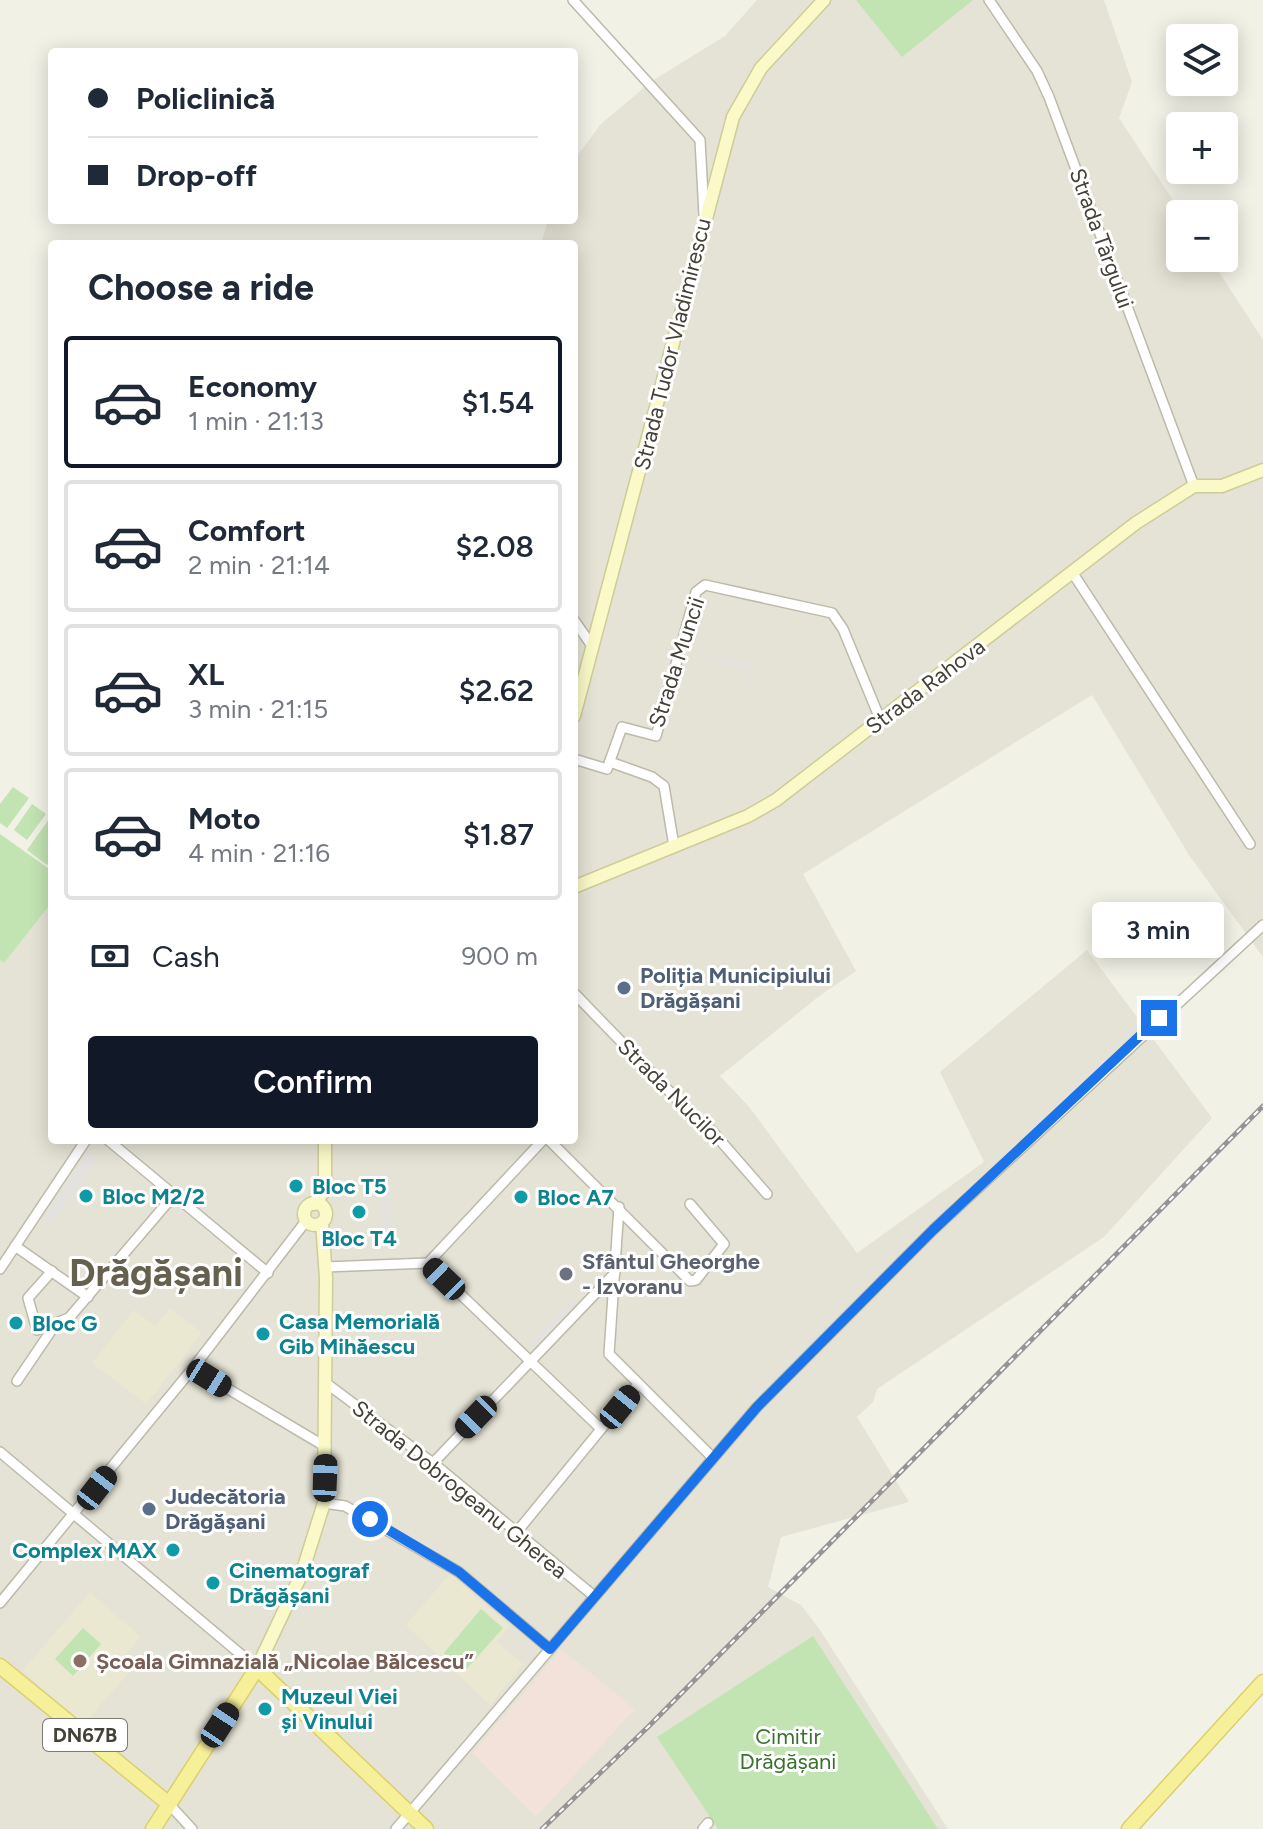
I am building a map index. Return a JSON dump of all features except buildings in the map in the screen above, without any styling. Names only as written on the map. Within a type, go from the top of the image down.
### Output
[{"type":"main road","name":"Strada Tudor Vladimirescu","points":[[578,700],[724,142],[746,92],[776,50],[824,0]]},
{"type":"main road","name":"Strada Rahova","points":[[578,885],[776,800],[1136,523],[1194,486],[1222,486],[1263,470]]},
{"type":"main road","points":[[153,1829],[257,1668],[302,1573],[324,1503],[325,1267],[320,1212],[325,1190],[325,1144]]},
{"type":"main road","points":[[306,1208],[320,1212],[312,1225],[306,1221],[306,1208]]},
{"type":"main road","name":"DN67B","points":[[0,1666],[169,1804]]},
{"type":"main road","points":[[257,1668],[426,1829]]},
{"type":"main road","points":[[1129,1829],[1263,1682]]},
{"type":"street","points":[[573,0],[700,140],[704,219]]},
{"type":"street","name":"Strada Târgului","points":[[989,0],[1037,71],[1049,97],[1194,486]]},
{"type":"street","points":[[1072,572],[1250,844]]},
{"type":"street","name":"Strada Muncii","points":[[610,762],[622,727],[656,736],[696,592],[705,585],[832,613],[843,629],[880,719]]},
{"type":"street","points":[[578,626],[592,646]]},
{"type":"street","points":[[578,760],[607,769],[610,762],[652,777],[664,786],[674,846]]},
{"type":"street","points":[[396,1829],[757,1407],[933,1230],[1263,925]]},
{"type":"street","name":"Strada Nucilor","points":[[578,997],[699,1122],[712,1131],[767,1194]]},
{"type":"street","points":[[0,1269],[83,1144]]},
{"type":"street","points":[[113,1144],[268,1273]]},
{"type":"street","points":[[325,1267],[428,1263],[542,1144]]},
{"type":"street","points":[[550,1144],[619,1207],[690,1281],[696,1280],[724,1244],[690,1204]]},
{"type":"street","points":[[52,1271],[28,1298],[37,1330],[69,1318],[174,1195]]},
{"type":"street","points":[[619,1207],[609,1354],[713,1458]]},
{"type":"street","points":[[0,1603],[193,1368],[306,1221]]},
{"type":"street","points":[[15,1246],[88,1297]]},
{"type":"street","points":[[428,1263],[601,1429]]},
{"type":"street","points":[[433,1463],[615,1273]]},
{"type":"street","points":[[17,1381],[55,1325]]},
{"type":"street","points":[[193,1368],[326,1447]]},
{"type":"street","name":"Strada Dobrogeanu Gherea","points":[[326,1383],[433,1463],[594,1596]]},
{"type":"street","points":[[516,1533],[638,1384]]},
{"type":"street","points":[[0,1452],[257,1668]]},
{"type":"street","points":[[324,1503],[357,1512],[459,1572],[550,1649]]},
{"type":"street","points":[[169,1804],[192,1829]]},
{"type":"shaded area","points":[[757,0],[1104,0],[1132,82],[1119,118],[1173,200],[1166,200],[1166,272],[1219,272],[1263,340],[1263,957],[1189,855],[1092,695],[803,874],[856,971],[818,997],[720,1076],[750,1108],[857,1253],[984,1162],[940,1072],[1087,950],[1212,1118],[1104,1237],[877,1389],[873,1402],[857,1417],[909,1502],[781,1537],[768,1587],[801,1605],[820,1630],[948,1829],[0,1829],[0,960],[4,962],[48,907],[48,1144],[578,1144],[578,240],[542,240],[547,224],[578,224],[578,155],[601,124],[652,81],[725,36]]},
{"type":"shaded area","points":[[702,652],[756,665],[751,690],[744,689],[747,671],[700,659]]},
{"type":"shaded area","points":[[88,1153],[97,1159],[51,1225],[43,1220]]},
{"type":"shaded area","points":[[382,1175],[390,1175],[391,1230],[382,1229]]},
{"type":"shaded area","points":[[572,1299],[578,1306],[536,1350],[529,1344]]},
{"type":"shaded area","points":[[170,1308],[202,1333],[146,1404],[92,1363],[134,1310],[155,1326]]},
{"type":"shaded area","points":[[450,1574],[510,1626],[497,1642],[523,1664],[490,1705],[406,1625]]},
{"type":"shaded area","name":"Școala Gimnazială „Nicolae Bălcescu”","points":[[90,1592],[141,1637],[124,1656],[135,1666],[84,1724],[22,1671]]},
{"type":"shaded area","points":[[561,1649],[635,1709],[536,1817],[472,1753]]},
{"type":"green space","points":[[856,0],[973,0],[902,57]]},
{"type":"green space","points":[[13,787],[29,798],[7,828],[0,823],[0,804]]},
{"type":"green space","points":[[32,804],[46,814],[27,840],[14,830]]},
{"type":"green space","points":[[48,821],[47,865],[27,850]]},
{"type":"green space","points":[[0,834],[48,868],[48,907],[4,963],[0,960]]},
{"type":"green space","points":[[481,1609],[503,1628],[464,1672],[444,1653]]},
{"type":"green space","points":[[83,1628],[101,1644],[73,1676],[55,1659]]},
{"type":"green space","name":"Cimitir Drăgășani","points":[[813,1636],[938,1829],[718,1829],[657,1737]]},
{"type":"railway","points":[[542,1829],[649,1726],[1263,1106]]},
{"type":"place","name":"Poliția Municipiului Drăgășani","points":[[624,988]]},
{"type":"place","name":"Bloc T5","points":[[296,1186]]},
{"type":"place","name":"Bloc M2/2","points":[[86,1196]]},
{"type":"place","name":"Bloc A7","points":[[521,1197]]},
{"type":"place","name":"Bloc T4","points":[[359,1212]]},
{"type":"place","name":"Sfântul Gheorghe - Izvoranu","points":[[566,1274]]},
{"type":"place","name":"Bloc G","points":[[16,1323]]},
{"type":"place","name":"Casa Memorială Gib Mihăescu","points":[[263,1334]]},
{"type":"place","name":"Judecătoria Drăgășani","points":[[149,1509]]},
{"type":"place","name":"Complex MAX","points":[[173,1550]]},
{"type":"place","name":"Cinematograf Drăgășani","points":[[213,1583]]},
{"type":"place","name":"Școala Gimnazială „Nicolae Bălcescu”","points":[[80,1661]]},
{"type":"place","name":"Muzeul Viei și Vinului","points":[[265,1709]]},
{"type":"district","name":"Drăgășani","points":[[156,1273]]},
{"type":"route","points":[[370,1519],[459,1572],[550,1649],[757,1407],[933,1230],[1159,1018]]}]
